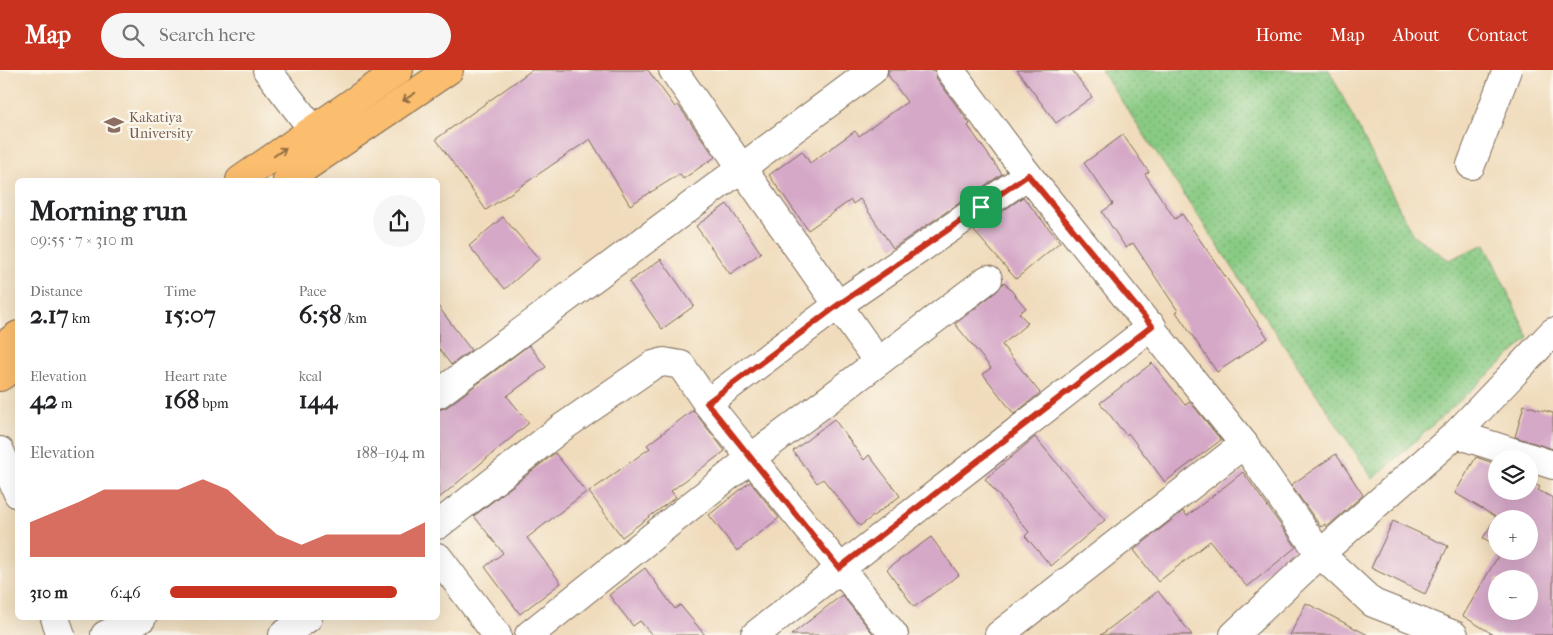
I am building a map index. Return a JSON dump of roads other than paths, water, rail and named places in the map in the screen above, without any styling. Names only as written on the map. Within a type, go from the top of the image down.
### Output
[{"type":"highway","points":[[243,178],[399,70]]},
{"type":"highway","points":[[290,178],[449,70]]},
{"type":"highway","points":[[0,348],[15,337]]},
{"type":"highway","points":[[0,377],[15,367]]},
{"type":"street","points":[[267,70],[329,151]]},
{"type":"street","points":[[673,70],[878,362]]},
{"type":"street","points":[[440,393],[873,70]]},
{"type":"street","points":[[950,70],[1028,175],[1152,326],[1244,444],[1320,554],[1373,603],[1454,635]]},
{"type":"street","points":[[1471,165],[1507,70]]},
{"type":"street","points":[[707,403],[838,305],[1028,175]]},
{"type":"street","points":[[529,635],[751,458],[988,279]]},
{"type":"street","points":[[755,635],[1152,326]]},
{"type":"street","points":[[1234,635],[1320,554],[1456,434],[1553,332]]},
{"type":"street","points":[[440,522],[560,429],[653,365],[664,362],[681,364],[707,403],[894,635]]},
{"type":"street","points":[[1456,434],[1553,464]]},
{"type":"street","points":[[999,635],[1244,444]]},
{"type":"street","points":[[0,451],[15,487]]},
{"type":"street","points":[[440,560],[497,635]]},
{"type":"street","points":[[56,620],[61,635]]},
{"type":"street","points":[[105,635],[138,620]]},
{"type":"street","points":[[283,635],[305,620]]},
{"type":"place","name":"Kakatiya University","points":[[114,125]]}]
